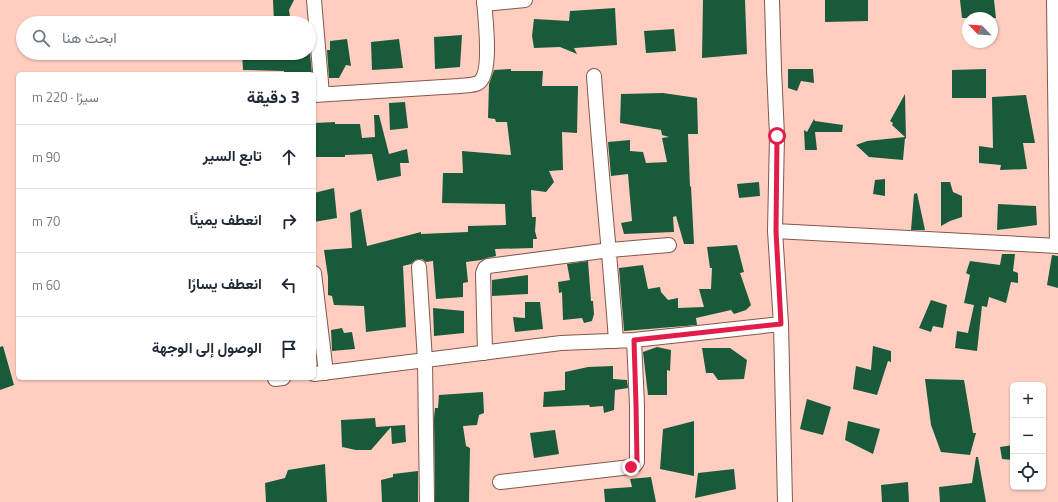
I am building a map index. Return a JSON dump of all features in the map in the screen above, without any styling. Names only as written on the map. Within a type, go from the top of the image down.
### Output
[{"type":"street","points":[[314,0],[315,16]]},
{"type":"street","points":[[316,47],[318,94],[459,86],[479,82],[484,77],[486,71],[487,42],[484,2],[525,0]]},
{"type":"street","points":[[772,0],[777,136],[776,231],[781,324],[785,502]]},
{"type":"street","points":[[776,231],[1058,246],[1054,0]]},
{"type":"street","points":[[594,76],[600,161],[610,250],[616,341]]},
{"type":"street","points":[[485,353],[483,273],[485,268],[488,266],[610,250],[669,245]]},
{"type":"street","points":[[419,267],[425,360],[427,502]]},
{"type":"street","points":[[316,306],[320,373],[561,343],[634,340],[781,324]]},
{"type":"street","points":[[500,482],[631,467],[635,465],[637,462],[637,420],[634,340]]},
{"type":"building","points":[[273,0],[294,0],[289,10],[290,16],[274,16]]},
{"type":"building","points":[[703,0],[745,0],[747,54],[702,58]]},
{"type":"building","points":[[825,0],[868,0],[868,21],[825,22]]},
{"type":"building","points":[[960,0],[994,0],[995,12],[962,12],[962,18]]},
{"type":"building","points":[[615,8],[617,45],[574,48],[577,54],[560,47],[534,48],[532,36],[534,19],[569,21],[570,11]]},
{"type":"building","points":[[674,29],[676,51],[646,53],[644,31]]},
{"type":"building","points":[[462,35],[460,67],[435,69],[434,37]]},
{"type":"building","points":[[347,39],[351,66],[346,65],[339,78],[329,78],[327,50],[330,50],[330,41]]},
{"type":"building","points":[[399,39],[403,68],[372,70],[371,42]]},
{"type":"building","points":[[242,60],[311,60],[312,72],[284,72],[243,70]]},
{"type":"building","points":[[511,69],[511,71],[543,71],[542,86],[578,86],[577,133],[562,132],[563,170],[549,171],[554,182],[546,192],[531,190],[532,217],[536,217],[535,231],[537,239],[533,239],[533,248],[495,249],[496,256],[466,262],[468,282],[463,283],[463,297],[436,299],[433,261],[426,262],[422,259],[415,260],[411,264],[403,266],[406,327],[366,332],[364,306],[334,305],[332,296],[328,295],[328,277],[324,250],[352,248],[350,213],[361,209],[367,246],[421,232],[421,234],[468,232],[468,226],[506,225],[505,204],[442,203],[443,173],[463,173],[462,151],[511,155],[507,122],[496,122],[495,119],[488,118],[489,84],[494,70]]},
{"type":"building","points":[[788,69],[813,69],[814,83],[801,81],[797,91],[788,88]]},
{"type":"building","points":[[986,69],[986,98],[952,98],[952,70]]},
{"type":"building","points":[[663,93],[697,98],[698,134],[688,134],[694,244],[684,244],[676,216],[673,217],[674,232],[624,234],[621,223],[632,221],[628,174],[611,176],[608,142],[630,140],[630,151],[643,152],[646,163],[667,162],[662,138],[669,137],[662,135],[661,130],[620,123],[621,94]]},
{"type":"building","points":[[905,94],[906,139],[905,138],[903,160],[869,157],[856,145],[867,141],[905,137],[892,125],[893,123],[890,121]]},
{"type":"building","points":[[1026,95],[1035,143],[1023,143],[1027,169],[1000,170],[1001,165],[979,163],[979,146],[993,148],[992,97]]},
{"type":"building","points":[[405,102],[408,128],[390,130],[389,103]]},
{"type":"building","points":[[374,115],[379,115],[389,154],[407,149],[409,163],[400,163],[401,176],[377,181],[372,154],[345,155],[345,157],[316,157],[316,123],[335,122],[335,124],[360,124],[362,138],[375,137]]},
{"type":"building","points":[[814,119],[815,121],[843,125],[842,132],[815,132],[817,150],[805,150],[804,130],[807,132]]},
{"type":"building","points":[[885,179],[885,196],[873,194],[875,180]]},
{"type":"building","points":[[759,182],[760,196],[739,198],[737,184]]},
{"type":"building","points":[[941,182],[950,182],[953,192],[962,196],[962,217],[941,226]]},
{"type":"building","points":[[334,188],[337,218],[316,222],[316,192]]},
{"type":"building","points":[[917,193],[925,230],[911,230],[914,194]]},
{"type":"building","points":[[998,204],[1036,206],[1037,225],[997,230]]},
{"type":"building","points":[[737,245],[744,272],[740,273],[751,305],[746,310],[734,314],[731,310],[696,318],[697,325],[624,331],[619,268],[643,265],[648,289],[660,287],[661,292],[668,300],[678,298],[678,308],[704,307],[699,289],[711,289],[712,268],[710,268],[707,247]]},
{"type":"building","points":[[1002,254],[1015,254],[1013,271],[1018,273],[1018,283],[1011,282],[1006,303],[989,297],[987,307],[982,306],[977,351],[955,348],[957,331],[968,333],[974,305],[964,303],[970,275],[966,273],[970,261],[1000,265]]},
{"type":"building","points":[[1052,255],[1058,256],[1058,288],[1047,285]]},
{"type":"building","points":[[588,261],[591,301],[593,301],[594,314],[592,321],[584,323],[582,318],[563,320],[562,292],[559,293],[558,282],[570,280],[567,264]]},
{"type":"building","points":[[528,275],[528,294],[492,296],[492,280]]},
{"type":"building","points":[[931,300],[947,305],[943,328],[933,326],[931,332],[919,328]]},
{"type":"building","points":[[525,302],[540,302],[543,329],[515,332],[513,317],[525,318]]},
{"type":"building","points":[[433,308],[464,311],[464,333],[434,336]]},
{"type":"building","points":[[342,328],[344,333],[352,332],[355,349],[332,351],[331,330]]},
{"type":"building","points":[[3,346],[14,385],[0,390],[0,347]]},
{"type":"building","points":[[873,346],[891,351],[891,362],[888,361],[877,395],[853,389],[856,366],[871,370]]},
{"type":"building","points":[[657,347],[671,350],[670,371],[667,370],[667,395],[648,395],[643,352]]},
{"type":"building","points":[[702,348],[730,348],[747,360],[744,379],[718,380],[713,373],[706,373]]},
{"type":"building","points":[[613,366],[613,379],[627,380],[628,388],[615,390],[614,410],[604,413],[603,406],[590,407],[589,405],[543,407],[544,392],[565,390],[565,372],[588,367]]},
{"type":"building","points":[[925,379],[964,380],[973,433],[976,433],[970,455],[941,452],[931,425]]},
{"type":"building","points":[[483,392],[484,413],[479,415],[477,425],[463,426],[466,446],[470,448],[469,502],[435,502],[434,418],[435,408],[438,408],[439,395]]},
{"type":"building","points":[[807,399],[831,407],[823,435],[800,429]]},
{"type":"building","points":[[375,418],[376,427],[405,425],[406,442],[392,444],[391,427],[371,450],[356,450],[342,447],[341,420]]},
{"type":"building","points":[[694,421],[694,476],[660,469],[663,429]]},
{"type":"building","points":[[848,421],[880,429],[873,454],[845,440]]},
{"type":"building","points":[[555,430],[559,454],[534,458],[530,433]]},
{"type":"building","points":[[1010,445],[1010,460],[1002,459],[1000,447]]},
{"type":"building","points":[[976,457],[978,457],[986,502],[940,502],[939,487],[972,483]]},
{"type":"building","points":[[325,464],[327,502],[266,502],[265,483],[285,478],[288,470]]},
{"type":"building","points":[[734,469],[736,489],[695,498],[698,473]]},
{"type":"building","points":[[418,471],[418,502],[382,502],[381,480],[393,477],[393,474]]},
{"type":"building","points":[[651,477],[656,502],[605,502],[604,489],[632,487],[630,479]]},
{"type":"building","points":[[908,482],[909,502],[882,502],[881,485]]},
{"type":"route","points":[[631,467],[637,462],[634,340],[751,326],[781,324],[776,231],[777,136]]}]
